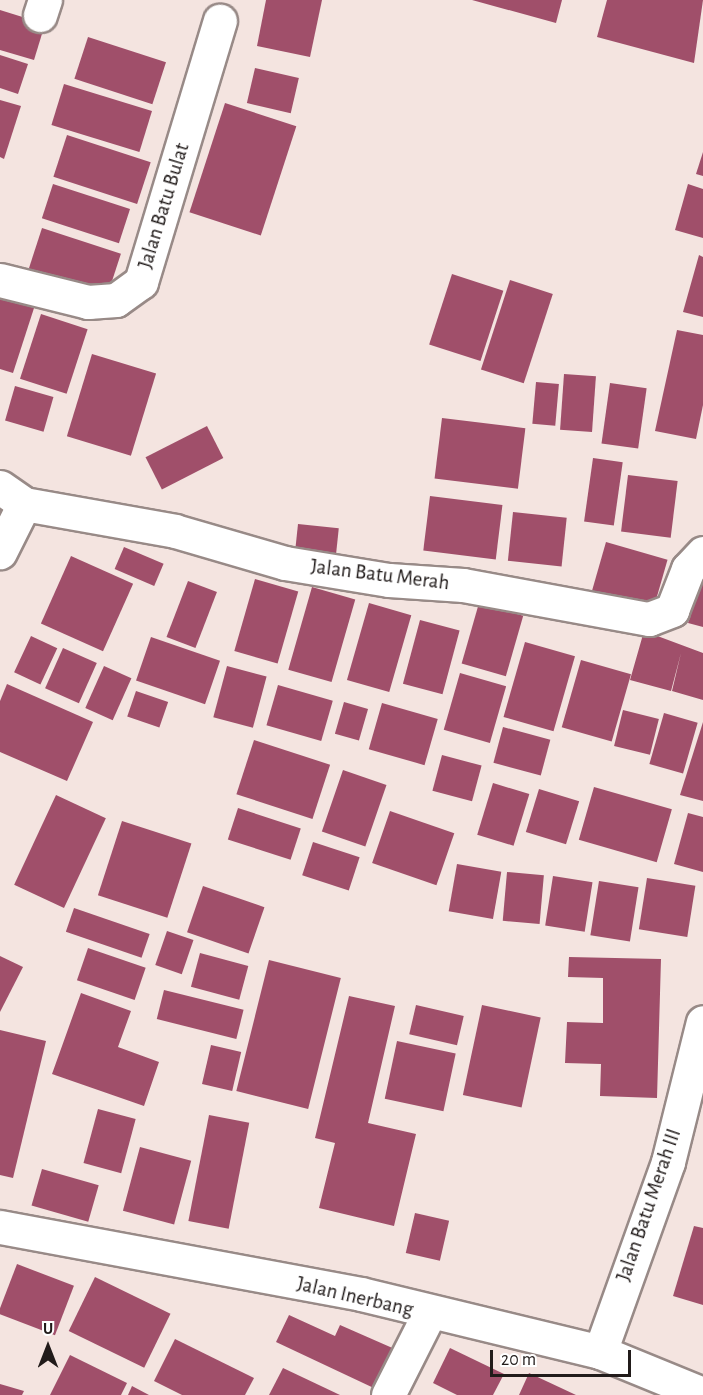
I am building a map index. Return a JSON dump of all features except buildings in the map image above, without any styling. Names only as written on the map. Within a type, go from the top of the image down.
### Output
[{"type":"street","name":"Jalan Batu Bulat","points":[[0,280],[88,302],[117,300],[141,282],[219,21]]},
{"type":"street","points":[[0,552],[12,496]]},
{"type":"street","name":"Jalan Batu Merah","points":[[12,496],[175,531],[285,563],[389,580],[463,585],[650,619],[672,610],[688,569],[703,553]]},
{"type":"street","name":"Jalan Batu Merah III","points":[[600,1352],[668,1162],[703,1022]]},
{"type":"street","name":"Jalan Inerbang","points":[[0,1227],[361,1294],[429,1314],[600,1352],[703,1394]]},
{"type":"street","points":[[388,1395],[429,1314]]}]
